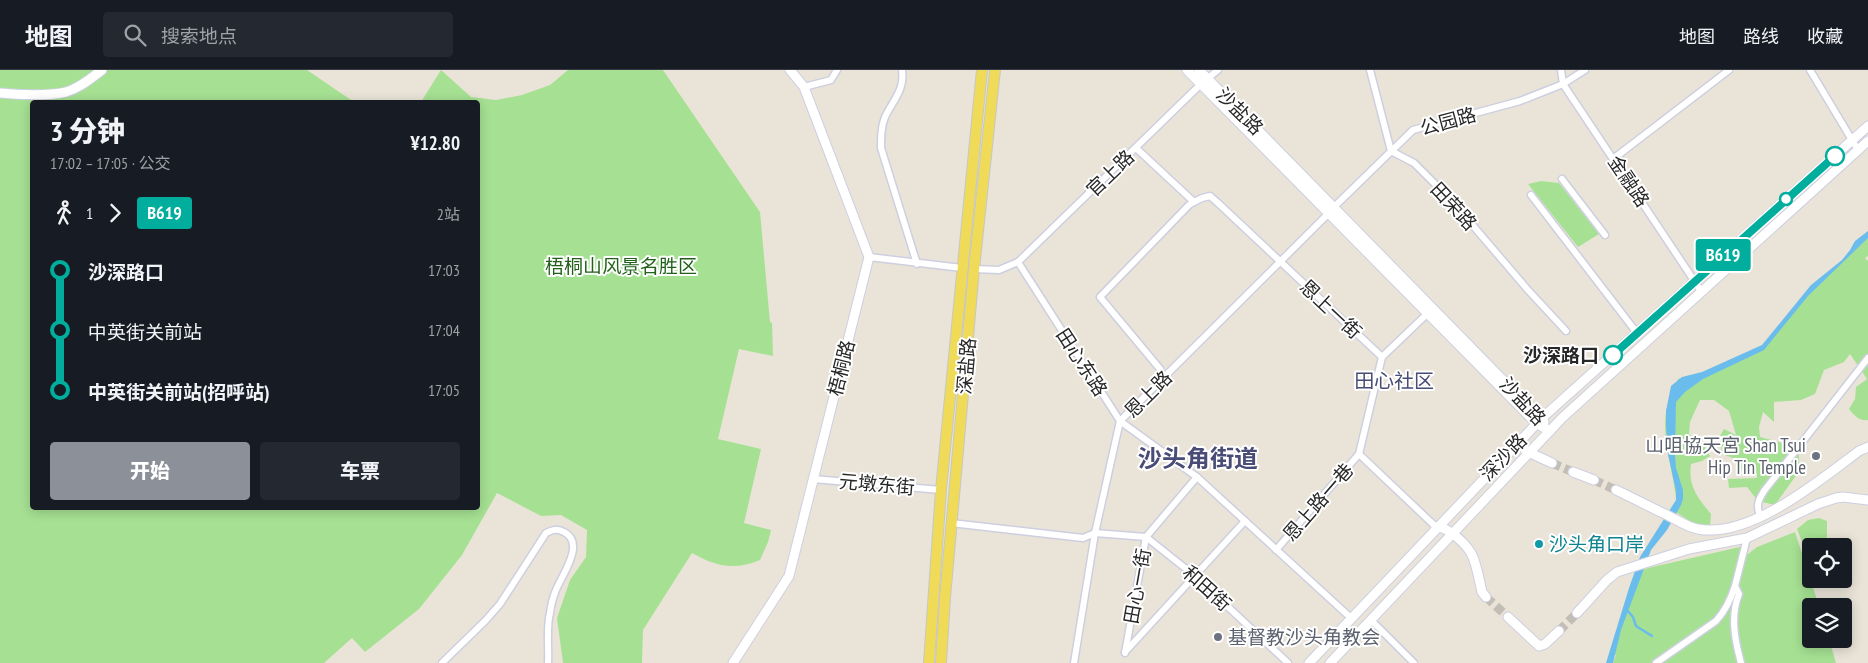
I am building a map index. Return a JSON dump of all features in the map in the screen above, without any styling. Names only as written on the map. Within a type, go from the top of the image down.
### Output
[{"type":"main road","points":[[0,93],[15,95],[66,92],[82,85],[102,70]]},
{"type":"main road","points":[[790,70],[804,87],[869,257]]},
{"type":"main road","name":"深盐路","points":[[929,663],[941,490],[982,70]]},
{"type":"main road","name":"深盐路","points":[[941,663],[951,523],[974,269],[995,70]]},
{"type":"main road","name":"沙盐路","points":[[1187,70],[1204,81],[1550,431]]},
{"type":"main road","name":"沙盐路","points":[[1199,70],[1204,81]]},
{"type":"main road","name":"深沙路","points":[[1309,663],[1539,420],[1868,126]]},
{"type":"main road","name":"深沙路","points":[[1330,663],[1550,431],[1701,291],[1868,141]]},
{"type":"main road","name":"沙盐路","points":[[1331,210],[1428,313],[1539,420]]},
{"type":"main road","name":"梧桐路","points":[[733,663],[789,576],[869,257]]},
{"type":"main road","points":[[1519,440],[1523,448],[1552,463]]},
{"type":"main road","points":[[1616,490],[1685,524],[1700,529],[1722,529],[1760,516],[1799,495],[1859,451],[1868,447]]},
{"type":"main road","points":[[1573,472],[1594,480]]},
{"type":"main road","points":[[941,490],[954,491]]},
{"type":"main road","points":[[1577,613],[1607,580],[1622,570],[1689,549],[1746,538],[1831,499],[1843,497],[1868,500]]},
{"type":"main road","points":[[1436,527],[1444,528],[1452,533],[1471,554],[1482,592],[1486,597]]},
{"type":"main road","points":[[1508,618],[1539,646],[1545,644],[1559,631]]},
{"type":"street","points":[[804,87],[831,80],[837,70]]},
{"type":"street","points":[[902,70],[904,78],[902,88],[885,117],[881,132],[882,148],[917,264]]},
{"type":"street","name":"官上路","points":[[1018,262],[1204,81],[1218,70]]},
{"type":"street","points":[[1371,70],[1392,151]]},
{"type":"street","name":"金融路","points":[[1561,70],[1563,84],[1701,291]]},
{"type":"street","name":"公园路","points":[[1331,210],[1413,130],[1520,101],[1563,84],[1585,70]]},
{"type":"street","points":[[1614,159],[1729,70]]},
{"type":"street","points":[[1810,70],[1858,150]]},
{"type":"street","points":[[1136,148],[1194,202],[1100,297],[1160,369]]},
{"type":"street","name":"田荣路","points":[[1392,151],[1414,163],[1451,200],[1528,290],[1566,330]]},
{"type":"street","points":[[1562,179],[1605,235]]},
{"type":"street","points":[[1530,195],[1637,333]]},
{"type":"street","name":"恩上一街","points":[[1194,202],[1210,196],[1382,357]]},
{"type":"street","name":"恩上路","points":[[1074,663],[1095,533],[1120,421],[1331,210]]},
{"type":"street","points":[[869,257],[962,268]]},
{"type":"street","points":[[974,269],[999,270],[1018,262]]},
{"type":"street","name":"田心东路","points":[[1018,262],[1120,421],[1197,477],[1351,618]]},
{"type":"street","points":[[1382,357],[1428,313]]},
{"type":"street","name":"恩上路一巷","points":[[1276,550],[1359,454],[1382,357]]},
{"type":"street","points":[[1760,516],[1757,506],[1764,491],[1868,358]]},
{"type":"street","name":"恩上路一巷","points":[[1359,454],[1436,527]]},
{"type":"street","name":"田心一街","points":[[1195,576],[1124,653],[1146,537],[1197,477]]},
{"type":"street","name":"元墩东街","points":[[813,479],[941,490]]},
{"type":"street","points":[[1195,576],[1245,521]]},
{"type":"street","points":[[951,523],[1083,538],[1095,533],[1146,537]]},
{"type":"street","points":[[442,663],[485,622],[500,604],[539,542],[546,533],[553,529],[569,535],[573,541],[573,550],[555,592],[549,614],[548,663]]},
{"type":"street","name":"和田街","points":[[1146,537],[1195,576],[1288,663]]},
{"type":"street","points":[[1656,663],[1716,621],[1723,613],[1732,596],[1746,538]]},
{"type":"street","points":[[1735,586],[1739,594],[1735,607],[1734,623],[1741,663]]},
{"type":"street","points":[[1371,620],[1414,663]]},
{"type":"green space","name":"梧桐山风景名胜区","points":[[0,70],[307,70],[351,100],[30,100],[30,510],[480,510],[480,100],[422,100],[441,70],[471,97],[496,100],[522,95],[550,85],[568,70],[663,70],[760,212],[770,322],[772,323],[773,356],[739,349],[718,439],[761,449],[744,523],[771,530],[760,560],[742,565],[725,566],[692,553],[643,630],[642,663],[563,663],[557,618],[570,580],[586,557],[587,530],[561,515],[541,516],[497,493],[462,555],[419,609],[365,652],[352,638],[324,663],[0,663]]},
{"type":"green space","points":[[1541,181],[1559,183],[1599,234],[1578,247],[1528,184]]},
{"type":"green space","points":[[1868,238],[1868,256],[1865,258],[1868,261],[1868,420],[1860,419],[1849,409],[1855,399],[1856,387],[1867,379],[1850,354],[1844,362],[1824,370],[1815,394],[1801,400],[1774,402],[1774,422],[1763,412],[1759,427],[1760,437],[1798,447],[1800,470],[1775,505],[1758,501],[1747,487],[1729,488],[1728,479],[1757,478],[1757,473],[1743,472],[1733,458],[1722,454],[1720,436],[1724,429],[1736,435],[1729,411],[1714,400],[1700,400],[1690,422],[1689,434],[1703,444],[1710,456],[1702,461],[1691,464],[1690,472],[1692,485],[1698,497],[1711,514],[1710,526],[1695,524],[1677,513],[1665,424],[1667,408],[1678,379],[1711,370],[1764,345],[1805,296],[1827,277],[1859,244]]},
{"type":"green space","points":[[1819,518],[1827,521],[1826,538],[1802,538],[1802,542],[1797,529],[1808,520]]},
{"type":"green space","points":[[1795,532],[1802,554],[1802,588],[1813,588],[1816,598],[1802,598],[1802,648],[1832,648],[1836,663],[1613,663],[1616,655],[1611,655],[1638,572],[1648,568],[1744,546],[1743,558],[1757,547]]},
{"type":"water","points":[[1868,231],[1868,238],[1808,296],[1764,350],[1703,379],[1685,392],[1676,402],[1675,455],[1676,468],[1683,490],[1683,499],[1667,530],[1651,550],[1621,630],[1613,663],[1606,663],[1640,557],[1676,500],[1676,491],[1668,454],[1666,425],[1666,411],[1671,386],[1682,377],[1702,372],[1762,345],[1811,285],[1842,260],[1855,241]]},
{"type":"waterway","points":[[1626,609],[1633,617],[1636,626],[1652,636]]},
{"type":"tunnel","points":[[1552,463],[1573,472]]},
{"type":"tunnel","points":[[1594,480],[1616,490]]},
{"type":"tunnel","points":[[1486,597],[1508,617]]},
{"type":"tunnel","points":[[1559,631],[1577,613]]},
{"type":"bus line","name":"B619","points":[[1613,355],[1835,156]]},
{"type":"place","name":"沙深路口","points":[[1613,355]]},
{"type":"place","name":"山咀協天宮 Shan Tsui Hip Tin Temple","points":[[1816,456]]},
{"type":"place","name":"沙头角口岸","points":[[1539,544]]},
{"type":"place","name":"基督教沙头角教会","points":[[1218,637]]},
{"type":"district","name":"田心社区","points":[[1394,381]]},
{"type":"district","name":"沙头角街道","points":[[1198,459]]}]
